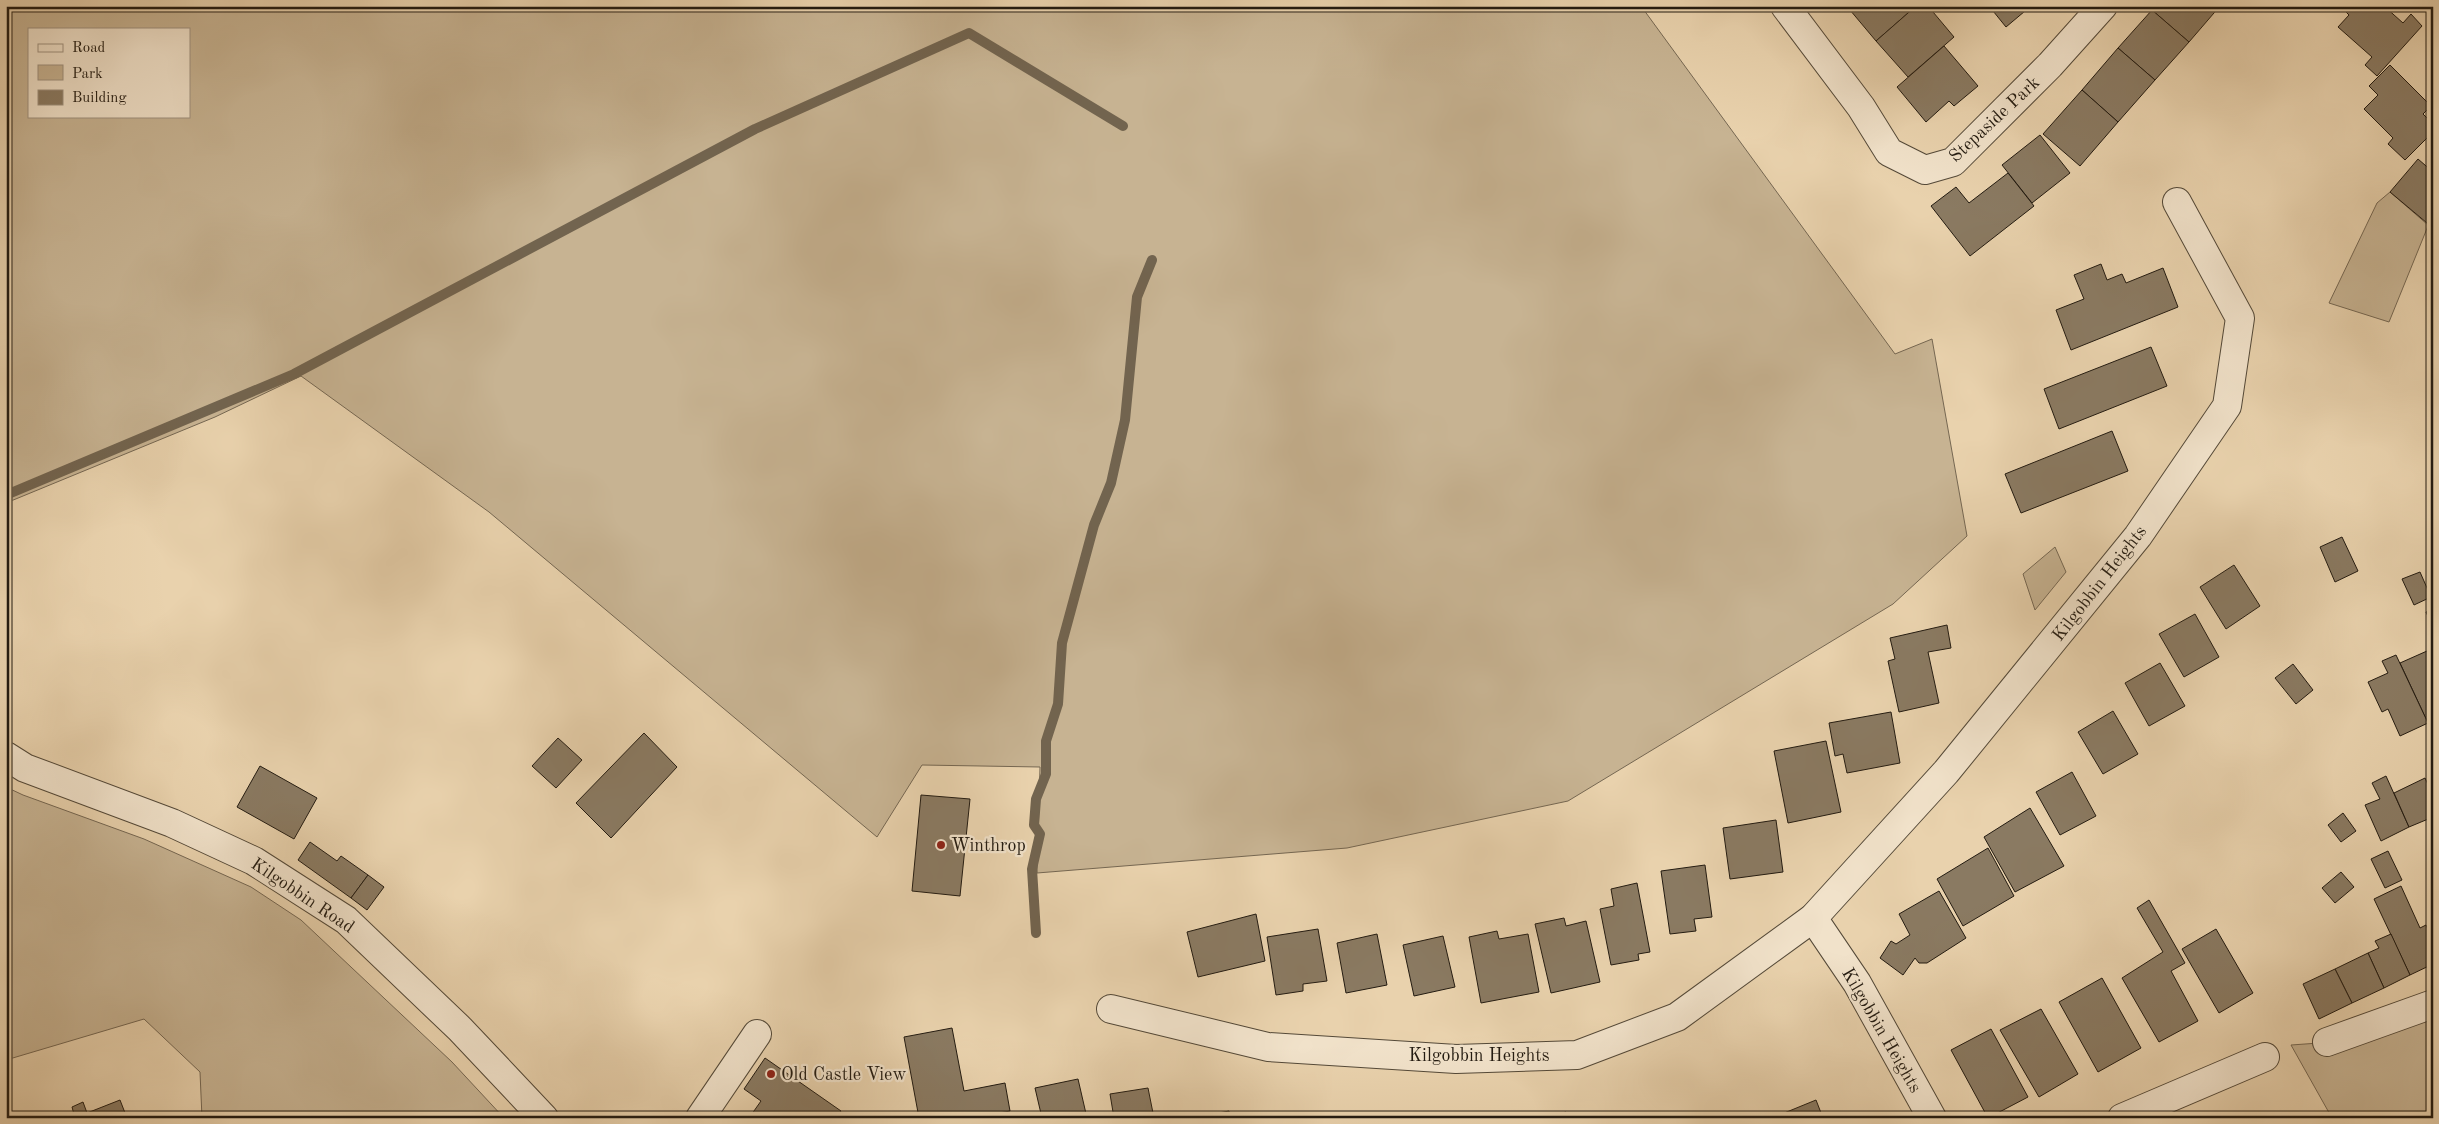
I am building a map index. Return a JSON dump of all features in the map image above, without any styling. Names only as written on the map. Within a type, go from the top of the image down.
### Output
[{"type":"street","name":"Stepaside Park","points":[[1785,6],[1862,107],[1889,152],[1926,170],[1953,162],[2050,65],[2103,6]]},
{"type":"street","name":"Kilgobbin Heights","points":[[1111,1009],[1268,1047],[1456,1059],[1577,1055],[1677,1017],[1814,918],[1946,772],[2138,536],[2226,406],[2240,318],[2177,202]]},
{"type":"street","name":"Kilgobbin Road","points":[[6,756],[25,768],[172,823],[254,861],[346,920],[460,1029],[544,1118]]},
{"type":"street","name":"Kilgobbin Heights","points":[[1814,918],[1857,983],[1932,1118]]},
{"type":"street","points":[[2327,1042],[2433,1004]]},
{"type":"street","points":[[700,1118],[757,1034]]},
{"type":"street","points":[[2122,1118],[2265,1057]]},
{"type":"green space","points":[[10,6],[1641,6],[1895,354],[1932,339],[1967,536],[1893,604],[1568,801],[1347,848],[1037,873],[1040,767],[922,765],[877,837],[489,512],[301,376],[215,417],[6,503],[6,8]]},
{"type":"green space","points":[[2390,192],[2428,225],[2433,214],[2433,229],[2428,226],[2389,322],[2329,303],[2377,203]]},
{"type":"green space","points":[[2055,547],[2066,572],[2035,610],[2023,574]]},
{"type":"green space","points":[[6,787],[144,839],[251,887],[301,920],[452,1062],[504,1118],[202,1118],[200,1072],[144,1019],[6,1060]]},
{"type":"green space","points":[[2433,1018],[2433,1118],[2332,1118],[2291,1045],[2347,1041]]},
{"type":"building","points":[[1854,6],[1916,6],[1876,41],[1850,10]]},
{"type":"building","points":[[1916,6],[1928,6],[1954,37],[1908,77],[1876,41]]},
{"type":"building","points":[[1989,6],[2031,6],[2006,27]]},
{"type":"building","points":[[2155,6],[2220,6],[2189,42],[2152,10]]},
{"type":"building","points":[[2346,6],[2384,6],[2403,23],[2411,14],[2422,26],[2377,76],[2365,65],[2372,57],[2338,27],[2349,15],[2343,9]]},
{"type":"building","points":[[2152,10],[2189,42],[2155,80],[2118,48]]},
{"type":"building","points":[[1944,46],[1978,86],[1954,106],[1949,101],[1926,122],[1897,87]]},
{"type":"building","points":[[2118,48],[2155,80],[2118,122],[2082,90]]},
{"type":"building","points":[[2390,65],[2431,106],[2423,114],[2433,124],[2433,132],[2405,160],[2388,144],[2393,138],[2364,109],[2378,95],[2369,86]]},
{"type":"building","points":[[2082,90],[2118,122],[2080,166],[2043,134]]},
{"type":"building","points":[[2040,135],[2070,173],[2032,203],[2002,165]]},
{"type":"building","points":[[2418,159],[2433,172],[2433,210],[2427,223],[2390,192]]},
{"type":"building","points":[[2008,173],[2034,206],[1970,256],[1931,206],[1956,187],[1969,203]]},
{"type":"building","points":[[2101,264],[2107,280],[2122,274],[2126,283],[2163,268],[2178,307],[2071,350],[2056,310],[2084,299],[2074,275]]},
{"type":"building","points":[[2151,347],[2167,386],[2059,429],[2044,389]]},
{"type":"building","points":[[2112,431],[2128,471],[2021,513],[2005,474]]},
{"type":"building","points":[[2342,537],[2358,571],[2335,582],[2320,547]]},
{"type":"building","points":[[2234,565],[2260,606],[2226,629],[2200,587]]},
{"type":"building","points":[[2420,572],[2431,597],[2414,605],[2402,579]]},
{"type":"building","points":[[2433,609],[2433,628],[2426,612]]},
{"type":"building","points":[[2195,614],[2219,657],[2184,677],[2159,634]]},
{"type":"building","points":[[1947,625],[1951,648],[1928,652],[1939,703],[1899,712],[1888,661],[1895,659],[1890,638]]},
{"type":"building","points":[[2427,651],[2433,663],[2433,720],[2428,723],[2400,663]]},
{"type":"building","points":[[2396,655],[2428,723],[2400,736],[2388,709],[2382,712],[2368,682],[2388,673],[2382,661]]},
{"type":"building","points":[[2160,663],[2185,706],[2149,726],[2125,683]]},
{"type":"building","points":[[2293,664],[2313,690],[2296,704],[2275,678]]},
{"type":"building","points":[[2113,711],[2138,754],[2103,774],[2078,732]]},
{"type":"building","points":[[1891,712],[1900,763],[1847,773],[1843,754],[1835,756],[1829,723]]},
{"type":"building","points":[[644,733],[677,767],[611,838],[576,803]]},
{"type":"building","points":[[558,738],[582,760],[556,788],[532,766]]},
{"type":"building","points":[[1826,741],[1841,812],[1788,823],[1774,751]]},
{"type":"building","points":[[260,766],[317,798],[294,839],[237,807]]},
{"type":"building","points":[[2072,772],[2096,816],[2060,835],[2036,792]]},
{"type":"building","points":[[2386,776],[2409,827],[2381,841],[2365,805],[2380,799],[2372,783]]},
{"type":"building","points":[[2425,778],[2433,795],[2433,817],[2409,827],[2394,793]]},
{"type":"building","name":"Winthrop","points":[[921,795],[970,799],[960,896],[912,891]]},
{"type":"building","points":[[2030,808],[2064,866],[2015,892],[1984,837]]},
{"type":"building","points":[[2343,813],[2356,831],[2341,842],[2328,825]]},
{"type":"building","points":[[1776,820],[1783,872],[1730,879],[1723,828]]},
{"type":"building","points":[[310,842],[337,861],[341,856],[368,875],[351,898],[298,860]]},
{"type":"building","points":[[1988,848],[2014,896],[1963,926],[1937,879]]},
{"type":"building","points":[[2388,851],[2402,880],[2385,888],[2371,859]]},
{"type":"building","points":[[1705,865],[1712,917],[1694,919],[1696,931],[1670,934],[1661,871]]},
{"type":"building","points":[[2341,872],[2354,887],[2335,903],[2322,888]]},
{"type":"building","points":[[368,875],[384,887],[367,910],[351,898]]},
{"type":"building","points":[[1637,883],[1650,952],[1638,954],[1639,960],[1611,965],[1600,909],[1614,906],[1611,889]]},
{"type":"building","points":[[2401,886],[2420,928],[2426,925],[2433,940],[2433,964],[2410,975],[2374,899]]},
{"type":"building","points":[[1939,891],[1966,938],[1927,963],[1919,963],[1915,958],[1903,975],[1880,958],[1891,941],[1896,944],[1910,935],[1899,914]]},
{"type":"building","points":[[2149,900],[2185,963],[2171,971],[2198,1021],[2159,1042],[2122,978],[2163,952],[2137,908]]},
{"type":"building","points":[[1256,914],[1265,961],[1198,977],[1187,932]]},
{"type":"building","points":[[1564,918],[1566,926],[1586,921],[1600,982],[1551,993],[1535,924]]},
{"type":"building","points":[[1318,929],[1327,981],[1303,984],[1303,991],[1276,995],[1267,937]]},
{"type":"building","points":[[2216,929],[2253,993],[2219,1013],[2182,949]]},
{"type":"building","points":[[1497,931],[1499,939],[1528,934],[1539,992],[1481,1003],[1469,937]]},
{"type":"building","points":[[1377,934],[1387,985],[1346,993],[1337,943]]},
{"type":"building","points":[[2391,934],[2410,975],[2384,988],[2368,953],[2379,948],[2375,941]]},
{"type":"building","points":[[1443,936],[1455,987],[1414,996],[1403,945]]},
{"type":"building","points":[[2368,953],[2384,988],[2352,1003],[2335,969]]},
{"type":"building","points":[[2335,969],[2352,1003],[2319,1019],[2303,984]]},
{"type":"building","points":[[2102,978],[2141,1048],[2098,1072],[2059,1002]]},
{"type":"building","points":[[2041,1009],[2078,1074],[2039,1097],[2000,1030]]},
{"type":"building","points":[[952,1028],[964,1091],[1005,1083],[1010,1111],[972,1118],[919,1118],[904,1037]]},
{"type":"building","points":[[1991,1029],[2028,1097],[1988,1118],[1951,1050]]},
{"type":"building","name":"Old Castle View","points":[[765,1058],[841,1111],[836,1118],[749,1118],[761,1101],[744,1089]]},
{"type":"building","points":[[1078,1079],[1087,1118],[1042,1118],[1035,1088]]},
{"type":"building","points":[[1148,1088],[1154,1118],[1114,1118],[1110,1094]]},
{"type":"building","points":[[120,1100],[127,1118],[75,1118],[72,1107],[83,1102],[87,1113]]},
{"type":"building","points":[[1816,1100],[1823,1118],[1772,1118]]},
{"type":"building","points":[[1229,1111],[1230,1118],[1192,1118]]},
{"type":"building","points":[[1566,1112],[1567,1118],[1543,1118]]},
{"type":"waterway","points":[[6,495],[294,374],[755,129],[969,33],[1123,126]]},
{"type":"waterway","points":[[1036,933],[1032,869],[1040,834],[1034,825],[1036,799],[1046,774],[1046,741],[1058,704],[1062,643],[1094,525],[1111,483],[1125,420],[1137,297],[1152,260]]},
{"type":"place","name":"Winthrop","points":[[941,845]]},
{"type":"place","name":"Old Castle View","points":[[771,1074]]}]
